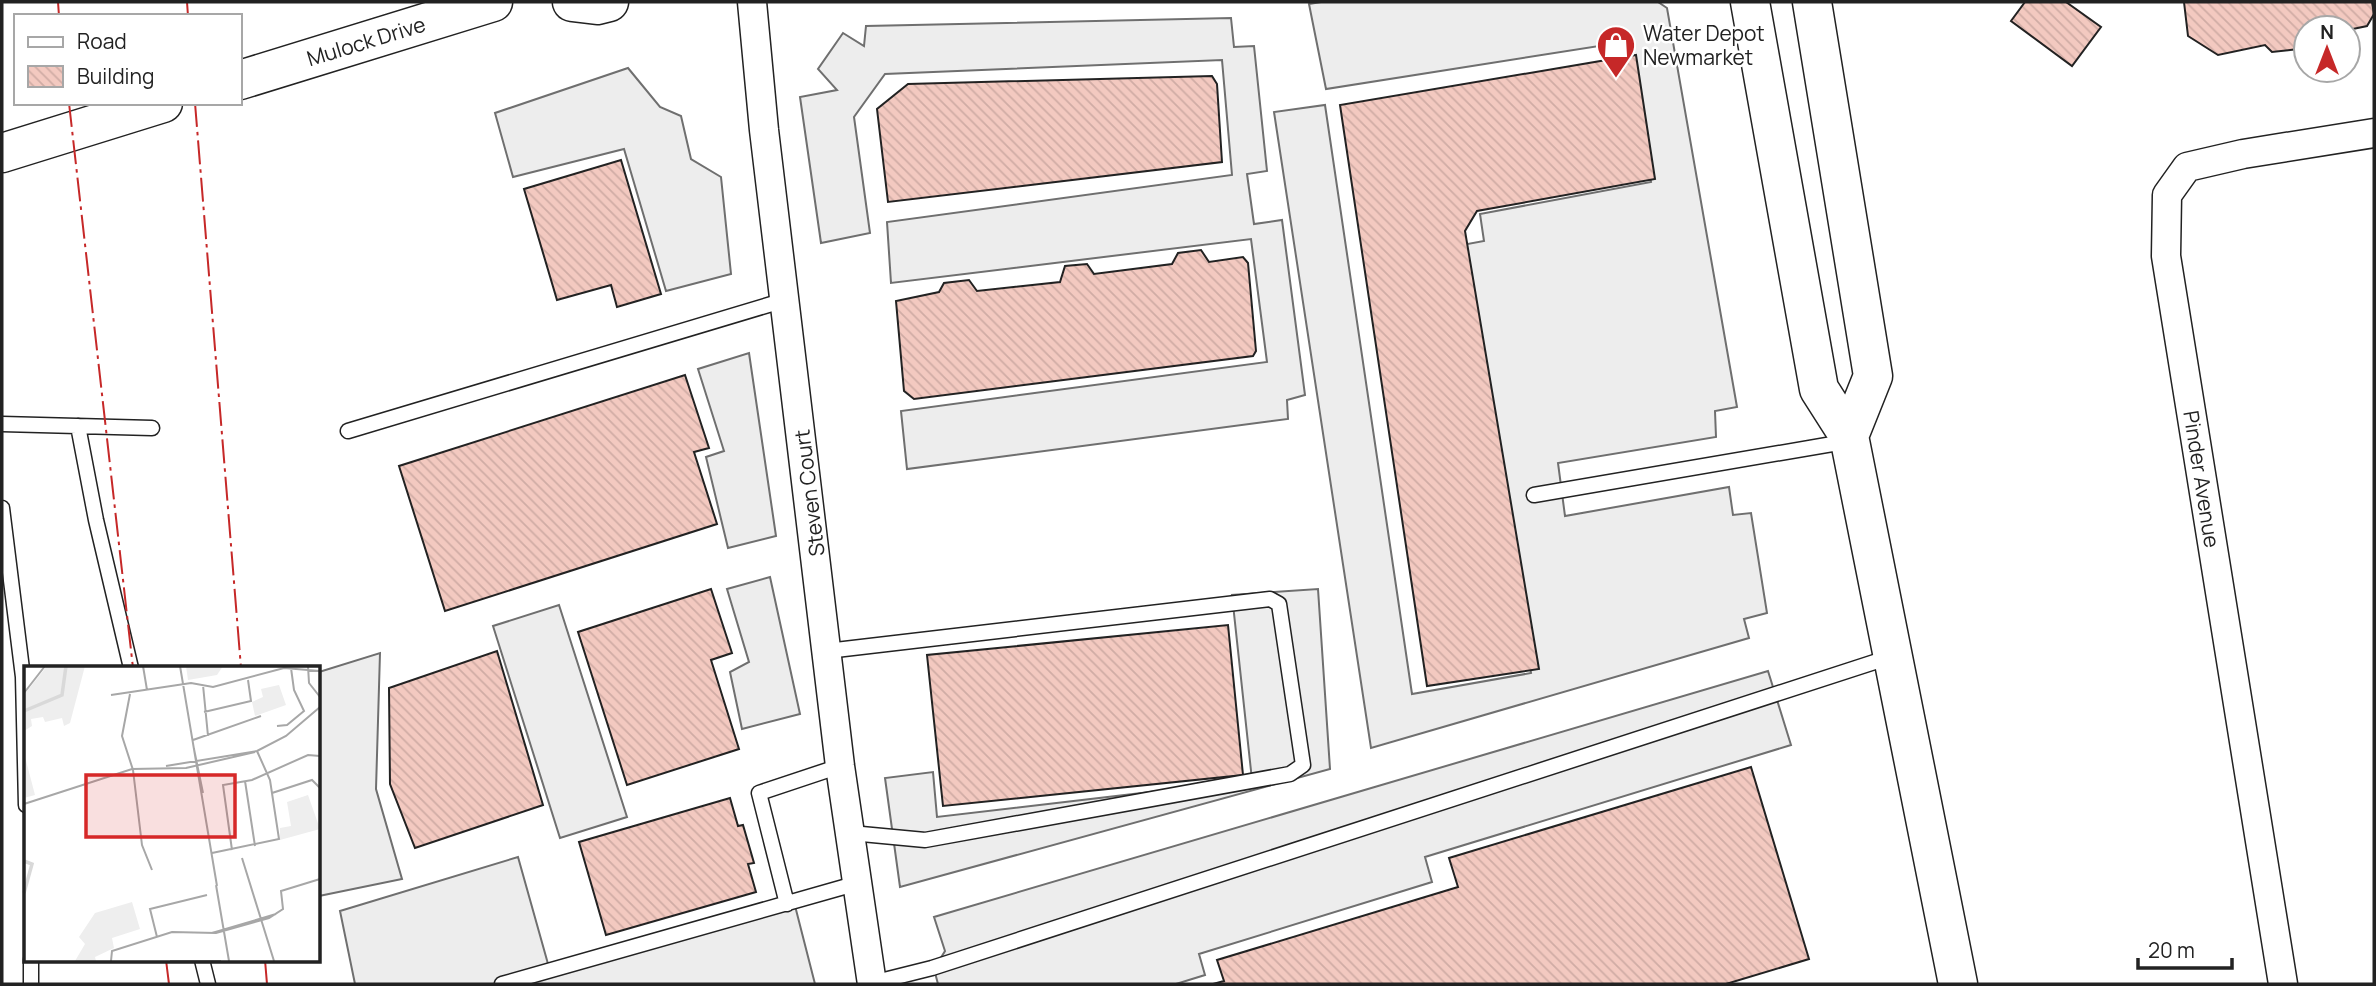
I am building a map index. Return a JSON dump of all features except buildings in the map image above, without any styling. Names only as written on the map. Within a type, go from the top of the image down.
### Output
[{"type":"main road","name":"Mulock Drive","points":[[242,79],[493,2]]},
{"type":"main road","points":[[572,2],[597,5],[609,2]]},
{"type":"main road","points":[[1750,2],[1819,389],[1849,439],[1958,984]]},
{"type":"main road","points":[[1812,2],[1873,376],[1849,439]]},
{"type":"main road","points":[[2,153],[157,105]]},
{"type":"street","name":"Steven Court","points":[[752,2],[764,130],[840,766],[872,984]]},
{"type":"street","name":"Pinder Avenue","points":[[2283,984],[2166,256],[2167,195],[2187,167],[2244,154],[2374,133]]},
{"type":"lane","points":[[348,431],[785,300]]},
{"type":"lane","points":[[2,424],[152,428]]},
{"type":"lane","points":[[78,426],[96,520],[131,666]]},
{"type":"lane","points":[[1534,495],[1849,439]]},
{"type":"lane","points":[[2,508],[23,677],[24,720]]},
{"type":"lane","points":[[827,651],[1270,599],[1279,604],[1303,765],[1290,774],[925,840],[850,833]]},
{"type":"lane","points":[[872,984],[946,964],[1893,656]]},
{"type":"lane","points":[[786,904],[759,793],[840,766]]},
{"type":"lane","points":[[502,984],[858,883]]},
{"type":"lane","points":[[31,962],[31,984]]},
{"type":"lane","points":[[202,962],[208,984]]},
{"type":"shaded area","points":[[1658,2],[1667,8],[1737,407],[1715,411],[1716,437],[1558,463],[1565,516],[1729,487],[1733,515],[1751,513],[1767,613],[1744,619],[1749,638],[1371,748],[1274,112],[1325,105],[1412,694],[1531,673],[1462,245],[1484,241],[1480,214],[1651,182],[1631,55],[1618,43],[1326,89],[1309,4]]},
{"type":"shaded area","points":[[1231,18],[1234,47],[1254,46],[1267,171],[1247,174],[1254,224],[1282,220],[1305,395],[1287,400],[1288,419],[907,469],[901,411],[1267,362],[1251,239],[891,283],[887,222],[1232,175],[1222,60],[885,74],[854,117],[870,233],[821,243],[800,97],[837,90],[818,69],[843,33],[864,46],[866,26]]},
{"type":"shaded area","points":[[628,68],[660,107],[681,116],[691,159],[721,177],[731,274],[666,291],[624,149],[513,177],[495,113]]},
{"type":"shaded area","points":[[749,353],[776,536],[728,548],[706,457],[724,451],[698,369]]},
{"type":"shaded area","points":[[770,577],[800,714],[742,729],[730,672],[749,662],[727,589]]},
{"type":"shaded area","points":[[1318,589],[1330,769],[900,887],[885,778],[933,772],[937,817],[1252,780],[1232,595]]},
{"type":"shaded area","points":[[559,605],[627,817],[560,838],[493,626]]},
{"type":"shaded area","points":[[380,653],[376,789],[402,879],[320,896],[320,672]]},
{"type":"shaded area","points":[[1768,671],[1791,745],[1425,857],[1432,882],[1199,954],[1205,975],[1176,984],[938,984],[934,969],[945,951],[934,917]]},
{"type":"shaded area","points":[[518,857],[550,971],[792,894],[815,984],[355,984],[340,911]]},
{"type":"power","points":[[58,2],[59,14]]},
{"type":"power","points":[[187,2],[188,14]]},
{"type":"power","points":[[69,105],[133,666]]},
{"type":"power","points":[[195,105],[241,666]]},
{"type":"power","points":[[166,962],[169,984]]},
{"type":"power","points":[[265,962],[267,984]]},
{"type":"place","name":"Water Depot Newmarket","points":[[1616,79]]}]
